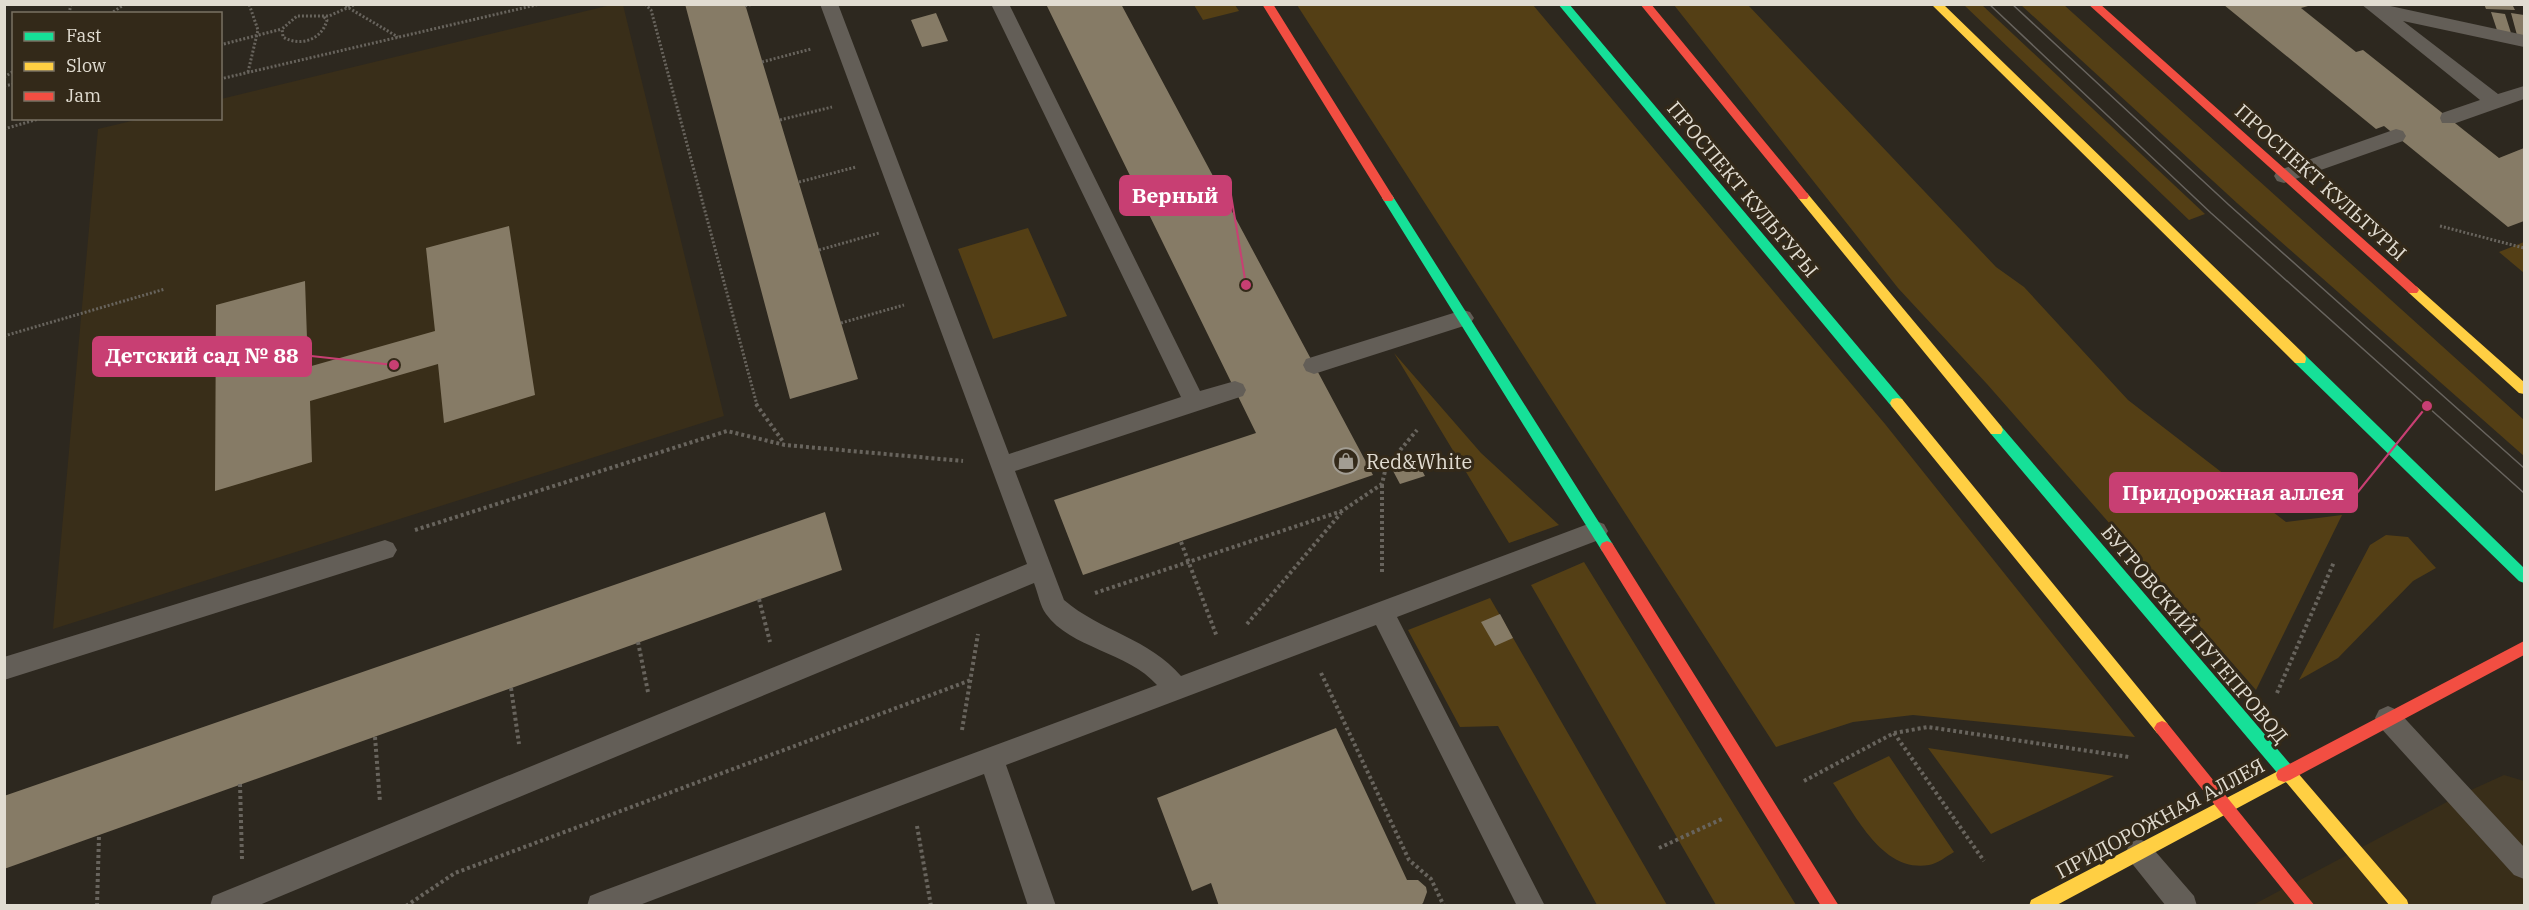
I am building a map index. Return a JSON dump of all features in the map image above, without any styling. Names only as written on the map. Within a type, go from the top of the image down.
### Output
[{"type":"main road","points":[[1267,4],[1831,906]]},
{"type":"main road","name":"ПРОСПЕКТ КУЛЬТУРЫ","points":[[1563,4],[1893,398],[2307,906]]},
{"type":"main road","name":"ПРОСПЕКТ КУЛЬТУРЫ","points":[[1645,4],[1961,388]]},
{"type":"main road","points":[[1935,4],[2524,577]]},
{"type":"main road","name":"ПРОСПЕКТ КУЛЬТУРЫ","points":[[2093,4],[2524,389]]},
{"type":"main road","name":"БУГРОВСКИЙ ПУТЕПРОВОД","points":[[1961,388],[2401,906]]},
{"type":"main road","name":"ПРИДОРОЖНАЯ АЛЛЕЯ","points":[[2037,906],[2388,718],[2524,648]]},
{"type":"lane","points":[[829,4],[1055,607],[1066,618],[1149,659],[1166,675],[1176,689]]},
{"type":"lane","points":[[1000,4],[1194,402]]},
{"type":"lane","points":[[2372,7],[2524,41]]},
{"type":"lane","points":[[2372,7],[2495,102]]},
{"type":"lane","points":[[2449,118],[2524,92]]},
{"type":"lane","points":[[2284,176],[2396,136]]},
{"type":"lane","points":[[1314,365],[1463,318]]},
{"type":"lane","points":[[1002,466],[1235,390]]},
{"type":"lane","points":[[600,906],[1596,531]]},
{"type":"lane","points":[[4,669],[385,550]]},
{"type":"lane","points":[[233,901],[1040,570]]},
{"type":"lane","points":[[1382,611],[1532,906]]},
{"type":"lane","points":[[2388,718],[2524,866]]},
{"type":"lane","points":[[991,758],[1042,906]]},
{"type":"lane","points":[[2139,852],[2184,906]]},
{"type":"path","points":[[248,72],[258,35],[255,12],[249,4]]},
{"type":"path","points":[[342,4],[399,38]]},
{"type":"path","points":[[222,44],[282,29],[298,16],[313,14],[324,17],[356,4]]},
{"type":"path","points":[[222,78],[540,4]]},
{"type":"path","points":[[645,4],[651,10],[755,402],[784,445]]},
{"type":"path","points":[[745,6],[753,4]]},
{"type":"path","points":[[282,29],[281,33],[286,40],[306,40],[325,29],[327,20],[324,17]]},
{"type":"path","points":[[762,62],[843,41]]},
{"type":"path","points":[[780,120],[864,98]]},
{"type":"path","points":[[4,129],[35,120]]},
{"type":"path","points":[[798,182],[887,159]]},
{"type":"path","points":[[819,250],[911,224]]},
{"type":"path","points":[[2440,226],[2524,248]]},
{"type":"path","points":[[4,336],[165,289]]},
{"type":"path","points":[[1382,611],[1382,484],[1386,466],[1417,430]]},
{"type":"path","points":[[407,533],[727,431],[784,445],[1002,466]]},
{"type":"path","points":[[1230,668],[1239,633],[1342,511],[1382,484]]},
{"type":"path","points":[[1055,607],[1342,511]]},
{"type":"path","points":[[1180,542],[1230,668]]},
{"type":"path","points":[[2275,696],[2334,562]]},
{"type":"path","points":[[956,772],[985,592]]},
{"type":"path","points":[[759,599],[780,676]]},
{"type":"path","points":[[1306,639],[1409,860],[1431,879],[1444,906]]},
{"type":"path","points":[[638,642],[655,727]]},
{"type":"path","points":[[406,906],[455,873],[971,680]]},
{"type":"path","points":[[511,688],[524,781]]},
{"type":"path","points":[[1805,780],[1894,733],[1928,727],[2131,757]]},
{"type":"path","points":[[1894,733],[1984,861]]},
{"type":"path","points":[[375,737],[383,839]]},
{"type":"path","points":[[233,901],[240,784]]},
{"type":"path","points":[[910,788],[931,906]]},
{"type":"path","points":[[97,906],[99,835]]},
{"type":"shaded area","points":[[611,5],[623,5],[724,416],[53,629],[98,129],[136,120],[222,120],[222,99]]},
{"type":"shaded area","points":[[1194,5],[1235,5],[1239,11],[1203,20]]},
{"type":"shaded area","points":[[1297,5],[1533,5],[1885,424],[2135,737],[1913,715],[1853,722],[1776,747]]},
{"type":"shaded area","points":[[1674,5],[1748,5],[1996,267],[2024,287],[2128,400],[2286,522],[2342,515],[2256,690],[1987,384],[1898,288]]},
{"type":"shaded area","points":[[1964,5],[1982,5],[2205,214],[2189,220]]},
{"type":"shaded area","points":[[2021,5],[2064,5],[2524,420],[2524,456],[2237,203]]},
{"type":"shaded area","points":[[1028,228],[1067,316],[993,339],[958,249]]},
{"type":"shaded area","points":[[2524,242],[2524,273],[2499,252]]},
{"type":"shaded area","points":[[1394,353],[1481,453],[1559,525],[1509,543]]},
{"type":"shaded area","points":[[2386,535],[2408,537],[2436,568],[2413,581],[2338,658],[2299,680],[2370,545]]},
{"type":"shaded area","points":[[1584,562],[1796,905],[1716,905],[1531,585]]},
{"type":"shaded area","points":[[1490,598],[1667,905],[1597,905],[1498,726],[1460,727],[1408,630]]},
{"type":"shaded area","points":[[1928,748],[2114,776],[1991,834]]},
{"type":"shaded area","points":[[1889,756],[1954,852],[1935,863],[1912,865],[1897,860],[1884,851],[1861,825],[1833,783]]},
{"type":"shaded area","points":[[2504,775],[2524,781],[2524,905],[2251,906],[2460,795]]},
{"type":"building","points":[[685,4],[745,4],[858,379],[790,399]]},
{"type":"building","points":[[1046,4],[1121,4],[1373,475],[1083,575],[1054,500],[1256,433]]},
{"type":"building","points":[[2484,4],[2512,4],[2515,10],[2486,9]]},
{"type":"building","points":[[2224,5],[2306,5],[2308,6],[2301,8],[2356,52],[2363,50],[2499,158],[2524,148],[2524,221],[2508,227],[2384,126],[2376,129]]},
{"type":"building","points":[[2491,12],[2505,14],[2511,33],[2497,30]]},
{"type":"building","points":[[936,13],[948,41],[922,47],[911,20]]},
{"type":"building","points":[[2511,13],[2524,15],[2524,36],[2517,35]]},
{"type":"building","points":[[509,226],[535,395],[444,423],[438,364],[310,401],[312,462],[215,491],[216,305],[305,281],[308,367],[435,331],[426,248]]},
{"type":"building","points":[[1417,461],[1425,476],[1400,484],[1392,469]]},
{"type":"building","points":[[825,512],[842,570],[4,869],[4,796]]},
{"type":"building","points":[[1500,614],[1513,638],[1495,646],[1481,622]]},
{"type":"building","points":[[1336,728],[1407,880],[1418,880],[1426,887],[1427,892],[1423,903],[1420,906],[1219,906],[1211,883],[1192,891],[1157,798]]},
{"type":"tram line","points":[[1989,4],[2211,213],[2524,493]]},
{"type":"tram line","points":[[2012,4],[2229,205],[2524,468]]},
{"type":"traffic: fast","points":[[1563,4],[1897,403]]},
{"type":"traffic: fast","points":[[1388,198],[1607,547]]},
{"type":"traffic: fast","points":[[2300,359],[2524,577]]},
{"type":"traffic: fast","points":[[1996,430],[2291,777]]},
{"type":"traffic: slow","points":[[1936,4],[2300,359]]},
{"type":"traffic: slow","points":[[1803,196],[1996,430]]},
{"type":"traffic: slow","points":[[2413,290],[2524,389]]},
{"type":"traffic: slow","points":[[1897,403],[2162,728]]},
{"type":"traffic: slow","points":[[2037,906],[2284,775]]},
{"type":"traffic: slow","points":[[2291,777],[2401,906]]},
{"type":"traffic: jam","points":[[1267,4],[1388,198]]},
{"type":"traffic: jam","points":[[1645,4],[1803,196]]},
{"type":"traffic: jam","points":[[2093,4],[2413,290]]},
{"type":"traffic: jam","points":[[1607,547],[1831,906]]},
{"type":"traffic: jam","points":[[2284,775],[2524,648]]},
{"type":"traffic: jam","points":[[2162,728],[2307,906]]},
{"type":"place","name":"Верный","points":[[1246,285]]},
{"type":"place","name":"Детский сад № 88","points":[[394,365]]},
{"type":"place","name":"Придорожная аллея","points":[[2427,406]]},
{"type":"place","name":"Red&White","points":[[1346,461]]}]
